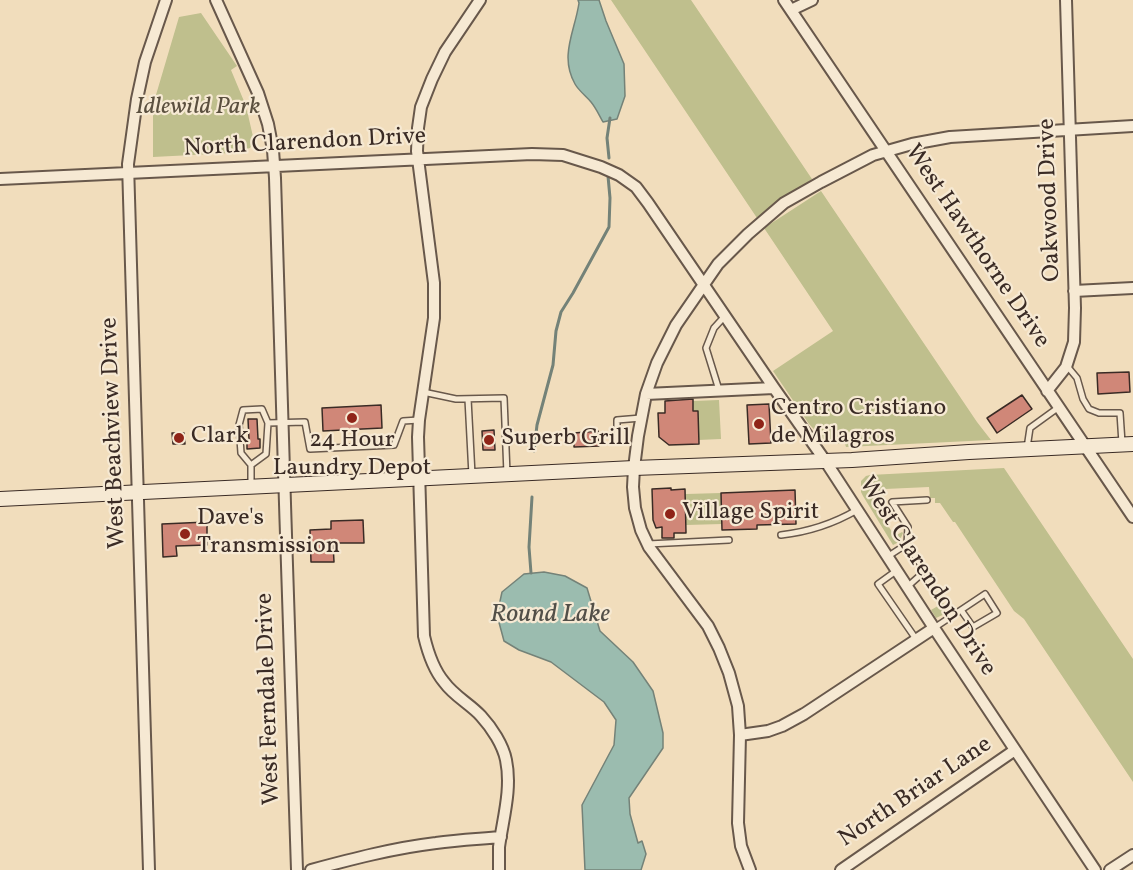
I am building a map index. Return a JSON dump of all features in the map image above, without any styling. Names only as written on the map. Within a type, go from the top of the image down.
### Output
[{"type":"main road","points":[[0,499],[634,468],[826,462],[1128,444]]},
{"type":"street","name":"West Beachview Drive","points":[[149,870],[128,173],[131,134],[145,62],[166,0]]},
{"type":"street","name":"West Ferndale Drive","points":[[216,0],[258,93],[268,124],[274,166],[297,870]]},
{"type":"street","points":[[480,0],[445,52],[421,107],[418,128],[418,159],[434,283],[434,318],[419,420],[419,479],[424,636],[430,659],[443,682],[481,716],[497,738],[506,759],[508,786],[499,848],[499,870]]},
{"type":"street","points":[[788,5],[813,0]]},
{"type":"street","name":"Oakwood Drive","points":[[1047,391],[1067,366],[1074,342],[1066,0]]},
{"type":"street","name":"West Hawthorne Drive","points":[[788,5],[1133,517]]},
{"type":"street","points":[[750,870],[741,846],[738,823],[740,735],[738,706],[729,673],[708,626],[648,544],[641,530],[635,508],[634,468],[646,394],[657,363],[676,325],[718,264],[748,234],[784,203],[873,155],[912,144],[950,137],[1133,126]]},
{"type":"street","name":"North Clarendon Drive","points":[[0,179],[532,154],[563,155],[609,171]]},
{"type":"street","name":"West Clarendon Drive","points":[[609,171],[636,187],[648,203],[826,462],[933,628],[1095,870]]},
{"type":"street","points":[[1074,291],[1133,288]]},
{"type":"street","points":[[646,394],[774,388]]},
{"type":"street","points":[[740,735],[768,731],[783,726],[933,628]]},
{"type":"street","name":"North Briar Lane","points":[[841,870],[1015,750]]},
{"type":"street","points":[[312,870],[405,847],[501,837]]},
{"type":"street","points":[[1110,870],[1133,855]]},
{"type":"lane","points":[[719,391],[706,348],[714,328],[725,316]]},
{"type":"lane","points":[[1067,366],[1077,378],[1083,399],[1089,409],[1099,413],[1120,413],[1128,444]]},
{"type":"lane","points":[[423,392],[456,399],[504,398],[507,474]]},
{"type":"lane","points":[[468,399],[472,476]]},
{"type":"lane","points":[[1027,449],[1030,428],[1059,407]]},
{"type":"lane","points":[[251,465],[266,454],[268,423],[262,409],[243,410],[239,425],[242,453],[251,465],[251,487]]},
{"type":"lane","points":[[617,442],[617,420],[641,418]]},
{"type":"lane","points":[[268,423],[304,422],[310,449],[394,445],[403,421],[419,420]]},
{"type":"lane","points":[[907,587],[925,571],[908,544],[908,527],[892,502],[927,500]]},
{"type":"lane","points":[[781,535],[800,533],[842,519],[857,510]]},
{"type":"lane","points":[[648,544],[729,540]]},
{"type":"lane","points":[[887,557],[908,544]]},
{"type":"lane","points":[[896,571],[879,584],[916,639]]},
{"type":"lane","points":[[933,628],[985,594],[997,613],[973,627],[961,610]]},
{"type":"green space","points":[[611,0],[691,0],[812,179],[757,218]]},
{"type":"green space","name":"Idlewild Park","points":[[201,13],[237,66],[231,70],[246,106],[254,141],[250,148],[231,153],[153,157],[153,105],[179,17]]},
{"type":"green space","points":[[821,191],[991,440],[846,447],[845,444],[828,444],[809,424],[773,371],[833,331],[764,228]]},
{"type":"green space","points":[[719,400],[721,439],[698,440],[698,411],[693,411],[693,401]]},
{"type":"green space","points":[[1004,468],[1133,659],[1133,782],[1024,619],[1014,611],[955,522],[940,503],[935,503],[935,498],[930,498],[929,487],[885,489],[877,495],[882,503],[875,507],[895,536],[903,533],[899,542],[893,545],[861,492],[861,481],[870,475]]},
{"type":"green space","points":[[721,493],[722,524],[686,525],[686,494]]},
{"type":"green space","points":[[943,603],[949,612],[936,618],[931,610]]},
{"type":"water","points":[[578,0],[599,0],[624,64],[625,96],[617,119],[603,122],[593,104],[577,87],[570,74],[568,53]]},
{"type":"water","name":"Round Lake","points":[[544,572],[565,576],[587,588],[600,631],[633,662],[653,691],[663,733],[663,748],[629,798],[630,814],[638,843],[642,841],[646,854],[641,870],[585,870],[582,805],[614,745],[616,720],[604,702],[551,662],[519,650],[504,641],[497,615],[502,592],[524,574]]},
{"type":"building","points":[[1129,372],[1130,392],[1098,394],[1097,373]]},
{"type":"building","points":[[1022,395],[1032,409],[997,433],[987,418]]},
{"type":"building","points":[[693,399],[693,411],[698,411],[699,444],[669,445],[659,437],[658,413],[665,413],[665,401]]},
{"type":"building","name":"Centro Cristiano de Milagros","points":[[769,404],[771,443],[749,444],[747,405]]},
{"type":"building","name":"24 Hour Laundry Depot","points":[[381,405],[382,428],[323,431],[322,408]]},
{"type":"building","points":[[248,419],[257,419],[260,448],[247,449]]},
{"type":"building","name":"Superb Grill","points":[[494,430],[495,450],[483,450],[482,431]]},
{"type":"building","points":[[598,431],[599,446],[574,447],[574,433]]},
{"type":"building","name":"Clark","points":[[172,433],[184,433],[185,444],[173,444]]},
{"type":"building","name":"Village Spirit","points":[[671,488],[671,490],[685,489],[686,533],[674,533],[674,538],[662,538],[662,527],[656,528],[653,520],[652,489]]},
{"type":"building","points":[[795,490],[796,524],[757,525],[757,529],[722,530],[721,493]]},
{"type":"building","points":[[363,520],[364,543],[333,543],[334,562],[311,562],[310,530],[331,529],[331,521]]},
{"type":"building","name":"Dave's Transmission","points":[[207,522],[207,545],[176,546],[177,556],[163,557],[162,524]]},
{"type":"waterway","points":[[609,158],[607,138],[610,118]]},
{"type":"waterway","points":[[534,451],[537,425],[553,365],[556,331],[561,312],[609,227],[608,176]]},
{"type":"waterway","points":[[531,573],[529,547],[532,497]]},
{"type":"place","name":"24 Hour Laundry Depot","points":[[352,418]]},
{"type":"place","name":"Centro Cristiano de Milagros","points":[[759,424]]},
{"type":"place","name":"Clark","points":[[179,438]]},
{"type":"place","name":"Superb Grill","points":[[489,440]]},
{"type":"place","name":"Village Spirit","points":[[670,514]]},
{"type":"place","name":"Dave's Transmission","points":[[185,534]]}]
